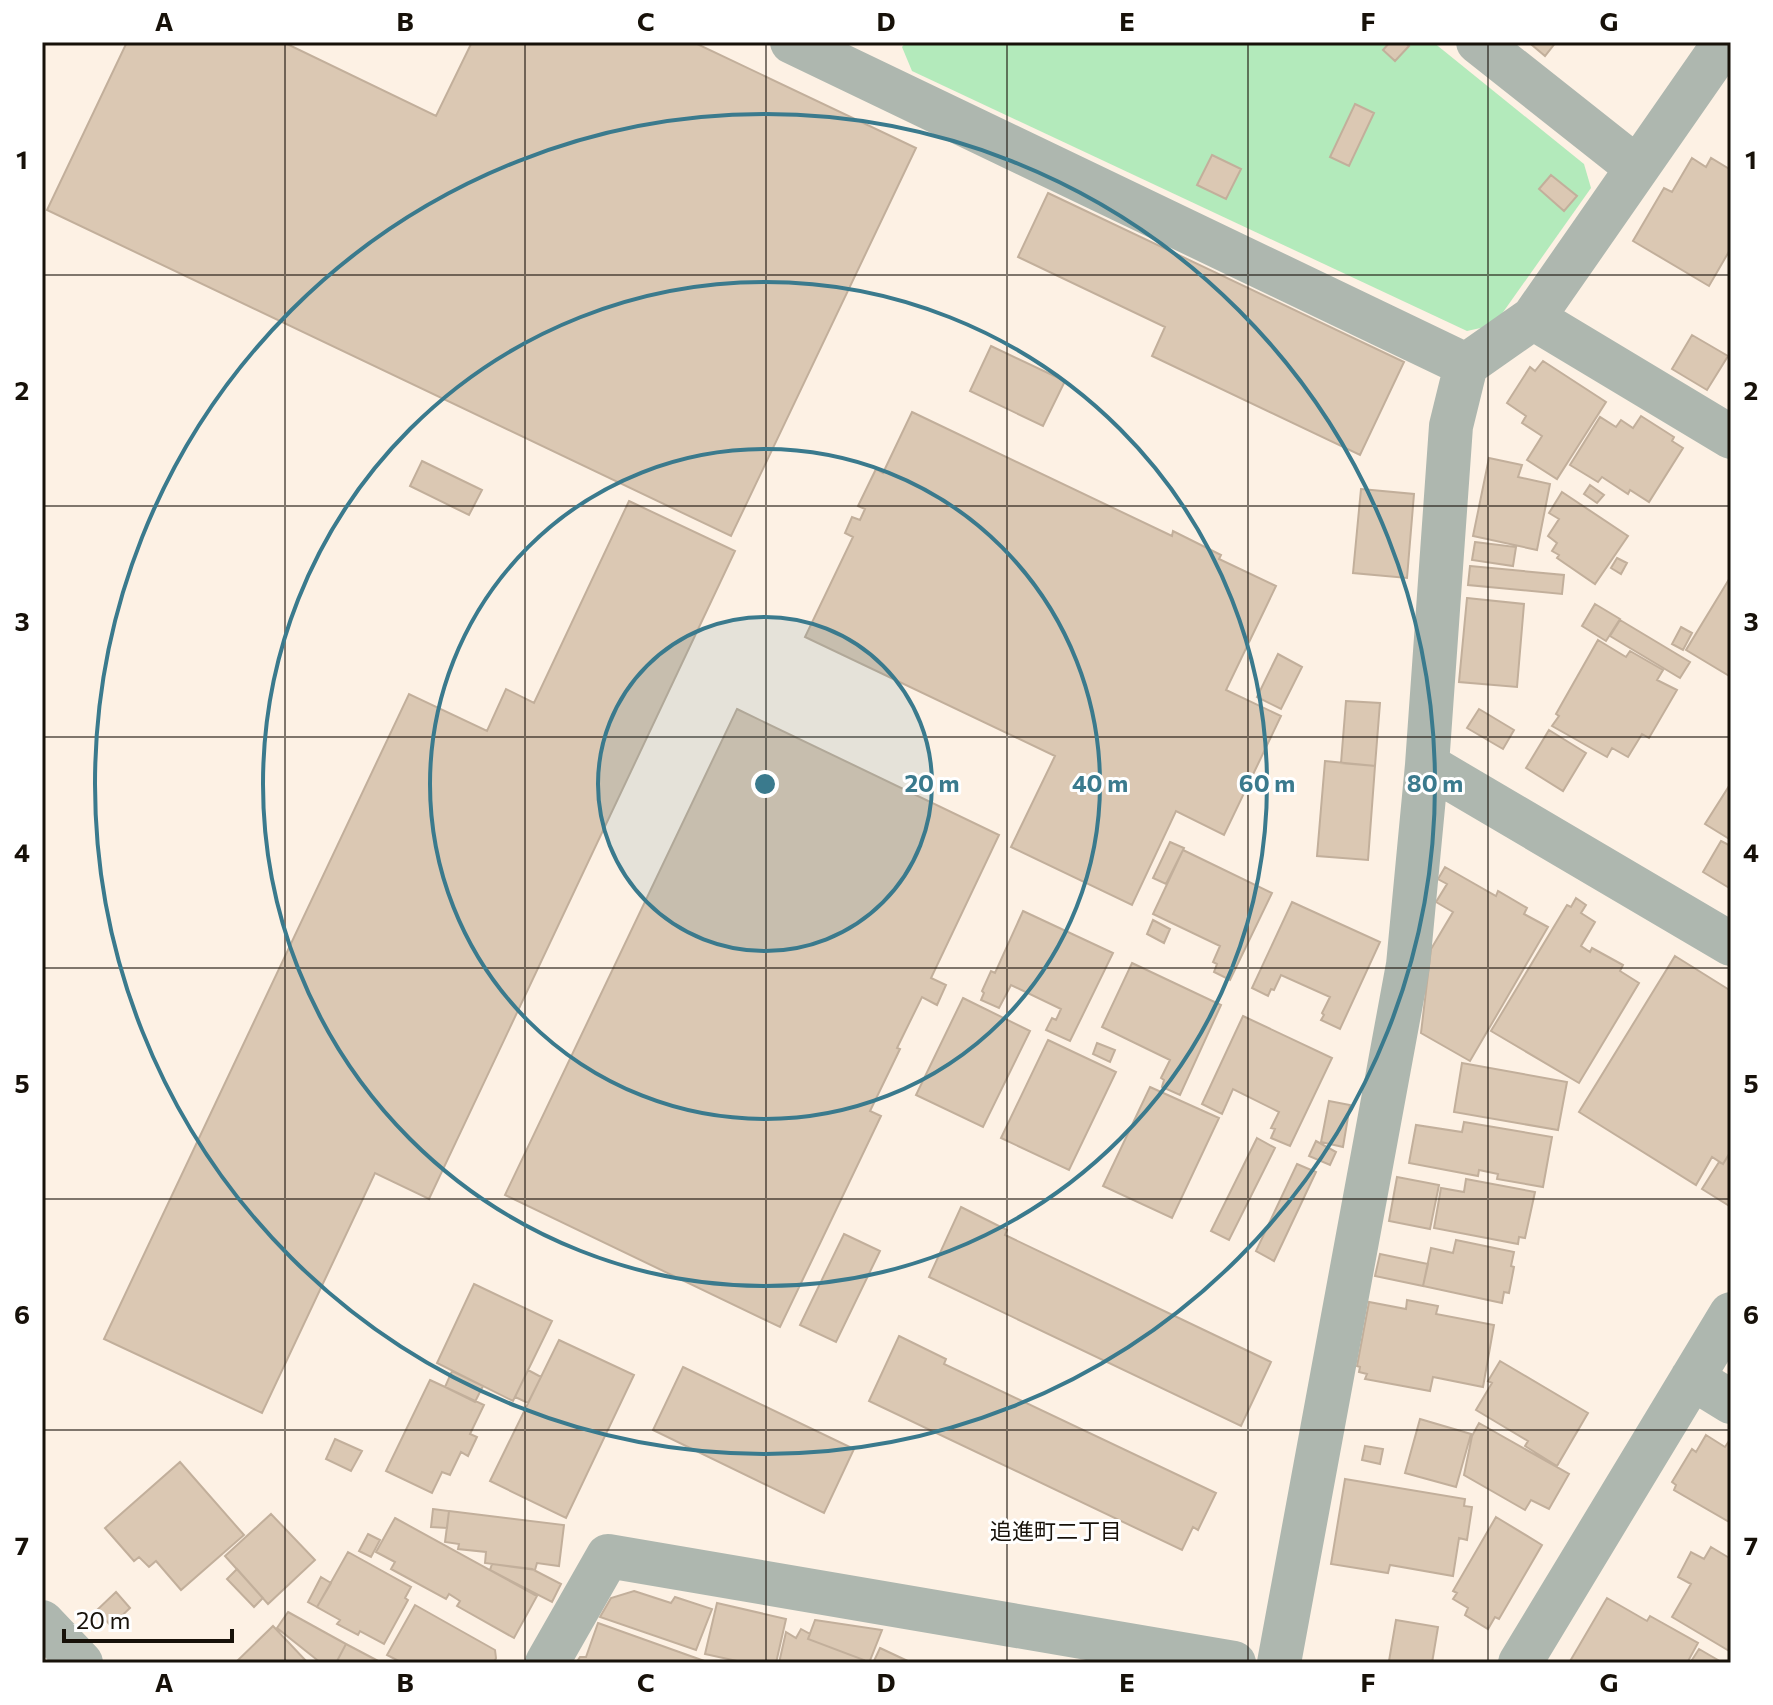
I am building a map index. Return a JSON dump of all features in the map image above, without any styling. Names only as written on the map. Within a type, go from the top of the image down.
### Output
[{"type":"street","points":[[792,42],[860,56],[1466,365]]},
{"type":"street","points":[[1478,42],[1636,167]]},
{"type":"street","points":[[1279,1663],[1408,965],[1427,765],[1451,426],[1466,365],[1533,318],[1725,42]]},
{"type":"street","points":[[1533,318],[1731,437]]},
{"type":"street","points":[[1427,765],[1731,944]]},
{"type":"street","points":[[1520,1663],[1731,1314]]},
{"type":"street","points":[[1692,1378],[1731,1402]]},
{"type":"street","points":[[547,1663],[608,1556],[1234,1663]]},
{"type":"street","points":[[42,1622],[81,1663]]},
{"type":"green space","points":[[906,42],[1433,42],[1584,164],[1591,188],[1494,325],[1467,331],[912,71],[902,47]]},
{"type":"building","points":[[127,42],[283,42],[436,116],[472,42],[693,42],[916,148],[731,536],[47,210]]},
{"type":"building","points":[[1390,42],[1404,42],[1409,46],[1395,61],[1383,50]]},
{"type":"building","points":[[1534,42],[1556,42],[1545,56],[1532,45]]},
{"type":"building","points":[[1355,104],[1374,113],[1349,166],[1330,157]]},
{"type":"building","points":[[1212,155],[1241,169],[1226,199],[1197,185]]},
{"type":"building","points":[[1692,158],[1706,167],[1711,158],[1731,170],[1731,248],[1709,286],[1633,241],[1664,188],[1672,192]]},
{"type":"building","points":[[1551,175],[1577,196],[1564,211],[1539,189]]},
{"type":"building","points":[[1048,193],[1404,362],[1360,455],[1152,356],[1165,327],[1018,257]]},
{"type":"building","points":[[1692,335],[1728,356],[1707,390],[1672,369]]},
{"type":"building","points":[[991,346],[1065,381],[1043,426],[970,391]]},
{"type":"building","points":[[1543,361],[1606,402],[1557,479],[1527,460],[1542,436],[1522,423],[1526,416],[1507,403],[1530,367],[1535,371]]},
{"type":"building","points":[[912,412],[1172,536],[1173,531],[1221,555],[1219,559],[1276,586],[1226,690],[1281,716],[1224,835],[1176,811],[1132,905],[1011,847],[1055,756],[805,637],[853,537],[845,533],[852,517],[860,520],[865,509],[858,506],[876,469],[883,473]]},
{"type":"building","points":[[1641,416],[1674,437],[1672,441],[1683,448],[1649,502],[1630,490],[1628,494],[1602,477],[1598,482],[1570,465],[1600,417],[1616,427],[1621,420],[1633,428]]},
{"type":"building","points":[[1489,458],[1522,465],[1518,477],[1550,484],[1537,550],[1473,536]]},
{"type":"building","points":[[422,461],[482,490],[469,515],[410,486]]},
{"type":"building","points":[[1590,485],[1604,495],[1597,503],[1584,494]]},
{"type":"building","points":[[1361,489],[1414,494],[1407,578],[1353,573]]},
{"type":"building","points":[[1562,492],[1628,536],[1595,584],[1557,558],[1559,555],[1552,551],[1557,543],[1548,536],[1559,519],[1549,513]]},
{"type":"building","points":[[629,501],[735,551],[429,1199],[375,1173],[262,1413],[104,1339],[409,694],[487,731],[506,689],[534,703]]},
{"type":"building","points":[[1475,542],[1516,547],[1513,566],[1472,560]]},
{"type":"building","points":[[1617,558],[1627,563],[1621,574],[1611,568]]},
{"type":"building","points":[[1470,566],[1564,575],[1562,594],[1468,585]]},
{"type":"building","points":[[1731,576],[1731,677],[1686,650]]},
{"type":"building","points":[[1467,598],[1524,604],[1517,687],[1459,682]]},
{"type":"building","points":[[1595,604],[1620,619],[1606,641],[1582,626]]},
{"type":"building","points":[[1620,620],[1690,662],[1680,678],[1610,636]]},
{"type":"building","points":[[1681,627],[1692,633],[1683,650],[1672,644]]},
{"type":"building","points":[[1598,640],[1626,657],[1630,651],[1663,670],[1657,680],[1677,690],[1649,738],[1642,734],[1628,757],[1612,748],[1607,757],[1552,726]]},
{"type":"building","points":[[1278,654],[1302,667],[1281,709],[1257,697]]},
{"type":"building","points":[[1346,701],[1380,703],[1375,766],[1341,763]]},
{"type":"building","points":[[737,709],[999,835],[931,978],[946,985],[937,1005],[922,997],[897,1048],[900,1049],[870,1111],[881,1116],[780,1327],[505,1195]]},
{"type":"building","points":[[1479,709],[1514,730],[1503,749],[1467,728]]},
{"type":"building","points":[[1549,730],[1586,753],[1563,791],[1526,768]]},
{"type":"building","points":[[1325,761],[1375,766],[1368,860],[1317,856]]},
{"type":"building","points":[[1731,783],[1731,840],[1705,824]]},
{"type":"building","points":[[1721,841],[1731,846],[1731,889],[1703,872]]},
{"type":"building","points":[[1170,842],[1184,848],[1166,884],[1153,878]]},
{"type":"building","points":[[1183,850],[1272,893],[1230,980],[1214,972],[1217,964],[1213,962],[1220,946],[1153,914]]},
{"type":"building","points":[[1445,867],[1496,896],[1498,891],[1527,908],[1524,914],[1548,927],[1470,1061],[1421,1033],[1431,949],[1453,912],[1436,902],[1447,884],[1438,879]]},
{"type":"building","points":[[1576,898],[1586,905],[1581,913],[1595,922],[1581,946],[1590,952],[1592,948],[1623,965],[1620,971],[1639,983],[1579,1083],[1491,1031],[1567,905],[1571,907]]},
{"type":"building","points":[[1292,902],[1380,942],[1340,1029],[1321,1020],[1330,997],[1281,975],[1268,996],[1252,988]]},
{"type":"building","points":[[1023,911],[1113,953],[1070,1041],[1046,1030],[1061,1009],[1011,985],[999,1008],[981,1000],[991,971],[995,973]]},
{"type":"building","points":[[1153,920],[1170,929],[1164,943],[1147,934]]},
{"type":"building","points":[[1675,956],[1731,991],[1731,1151],[1723,1164],[1712,1157],[1696,1185],[1579,1112]]},
{"type":"building","points":[[1132,963],[1221,1005],[1180,1095],[1162,1087],[1164,1080],[1161,1078],[1170,1060],[1102,1027]]},
{"type":"building","points":[[963,998],[1030,1031],[983,1127],[916,1095]]},
{"type":"building","points":[[1243,1016],[1332,1058],[1290,1146],[1271,1138],[1275,1129],[1271,1128],[1279,1112],[1233,1089],[1222,1114],[1202,1104]]},
{"type":"building","points":[[1048,1040],[1116,1072],[1069,1170],[1001,1138]]},
{"type":"building","points":[[1097,1043],[1115,1050],[1110,1062],[1093,1054]]},
{"type":"building","points":[[1462,1063],[1567,1082],[1558,1130],[1454,1112]]},
{"type":"building","points":[[1150,1087],[1219,1118],[1172,1218],[1103,1186]]},
{"type":"building","points":[[1329,1101],[1350,1105],[1343,1147],[1321,1142]]},
{"type":"building","points":[[1464,1122],[1552,1137],[1543,1187],[1497,1179],[1498,1174],[1479,1170],[1478,1176],[1409,1163],[1416,1125],[1462,1132]]},
{"type":"building","points":[[1257,1138],[1275,1148],[1229,1240],[1211,1231]]},
{"type":"building","points":[[1316,1141],[1336,1152],[1330,1165],[1309,1156]]},
{"type":"building","points":[[1729,1154],[1731,1207],[1702,1189],[1719,1162],[1723,1164]]},
{"type":"building","points":[[1297,1164],[1316,1172],[1274,1261],[1256,1251]]},
{"type":"building","points":[[1397,1177],[1439,1185],[1430,1229],[1389,1221]]},
{"type":"building","points":[[1466,1179],[1535,1192],[1525,1238],[1519,1237],[1518,1244],[1434,1228],[1441,1188],[1464,1192]]},
{"type":"building","points":[[961,1207],[1007,1230],[1005,1235],[1271,1362],[1241,1426],[929,1277]]},
{"type":"building","points":[[844,1234],[880,1251],[836,1342],[800,1325]]},
{"type":"building","points":[[1456,1240],[1514,1252],[1509,1293],[1504,1292],[1502,1303],[1423,1286],[1431,1248],[1453,1253]]},
{"type":"building","points":[[1380,1254],[1428,1264],[1423,1286],[1375,1276]]},
{"type":"building","points":[[474,1284],[552,1321],[513,1401],[437,1363]]},
{"type":"building","points":[[1407,1300],[1438,1306],[1436,1314],[1494,1325],[1483,1387],[1433,1377],[1430,1391],[1365,1379],[1367,1374],[1359,1372],[1360,1367],[1357,1366],[1369,1302],[1406,1309]]},
{"type":"building","points":[[899,1336],[946,1359],[944,1364],[1216,1493],[1198,1530],[1193,1527],[1182,1550],[869,1401]]},
{"type":"building","points":[[559,1340],[634,1375],[566,1518],[490,1481]]},
{"type":"building","points":[[1500,1361],[1588,1413],[1557,1466],[1525,1446],[1528,1441],[1476,1410],[1492,1383],[1488,1381]]},
{"type":"building","points":[[683,1367],[854,1449],[824,1513],[653,1430]]},
{"type":"building","points":[[528,1370],[541,1377],[528,1403],[515,1397]]},
{"type":"building","points":[[452,1371],[483,1386],[475,1402],[445,1387]]},
{"type":"building","points":[[430,1380],[484,1405],[470,1434],[477,1437],[468,1456],[461,1452],[450,1475],[442,1472],[432,1493],[386,1471]]},
{"type":"building","points":[[1420,1419],[1471,1434],[1456,1487],[1405,1473]]},
{"type":"building","points":[[1479,1423],[1569,1474],[1549,1509],[1531,1500],[1525,1510],[1464,1475],[1472,1436]]},
{"type":"building","points":[[1706,1435],[1725,1447],[1731,1438],[1731,1523],[1674,1490],[1676,1485],[1672,1482],[1692,1449],[1696,1452]]},
{"type":"building","points":[[335,1439],[362,1451],[351,1471],[326,1459]]},
{"type":"building","points":[[1365,1446],[1383,1449],[1380,1464],[1362,1460]]},
{"type":"building","points":[[180,1462],[244,1535],[181,1590],[156,1561],[149,1567],[139,1557],[134,1561],[105,1528]]},
{"type":"building","points":[[1345,1479],[1465,1499],[1464,1506],[1472,1507],[1467,1540],[1459,1538],[1453,1576],[1390,1565],[1388,1573],[1331,1564]]},
{"type":"building","points":[[433,1509],[449,1511],[447,1528],[431,1527]]},
{"type":"building","points":[[449,1511],[564,1525],[559,1566],[537,1563],[535,1570],[485,1563],[486,1552],[458,1549],[459,1544],[445,1542]]},
{"type":"building","points":[[271,1514],[315,1560],[268,1604],[225,1556]]},
{"type":"building","points":[[1496,1517],[1542,1545],[1499,1619],[1495,1617],[1488,1629],[1465,1615],[1468,1608],[1453,1599],[1457,1593],[1453,1591]]},
{"type":"building","points":[[395,1518],[537,1596],[514,1638],[457,1606],[460,1601],[449,1594],[446,1599],[391,1569],[395,1562],[376,1552]]},
{"type":"building","points":[[368,1534],[380,1540],[371,1557],[359,1551]]},
{"type":"building","points":[[1711,1547],[1731,1559],[1731,1652],[1672,1617],[1691,1584],[1678,1577],[1691,1552],[1704,1559]]},
{"type":"building","points":[[348,1552],[411,1587],[405,1598],[408,1600],[384,1644],[360,1631],[358,1635],[337,1624],[340,1620],[317,1607]]},
{"type":"building","points":[[492,1564],[532,1569],[561,1584],[552,1602],[490,1570]]},
{"type":"building","points":[[237,1569],[263,1598],[254,1607],[227,1579]]},
{"type":"building","points":[[321,1577],[331,1583],[317,1607],[308,1602]]},
{"type":"building","points":[[634,1591],[671,1603],[675,1597],[712,1609],[696,1650],[600,1617],[611,1598]]},
{"type":"building","points":[[116,1592],[130,1608],[111,1626],[97,1610]]},
{"type":"building","points":[[1607,1598],[1647,1621],[1650,1616],[1698,1643],[1687,1663],[1569,1663]]},
{"type":"building","points":[[717,1603],[786,1619],[776,1663],[746,1663],[705,1654]]},
{"type":"building","points":[[415,1605],[495,1650],[494,1663],[399,1663],[387,1655]]},
{"type":"building","points":[[288,1612],[346,1644],[336,1663],[321,1663],[277,1628]]},
{"type":"building","points":[[815,1620],[882,1630],[869,1663],[808,1639]]},
{"type":"building","points":[[1396,1620],[1438,1627],[1432,1663],[1389,1661]]},
{"type":"building","points":[[598,1623],[710,1663],[576,1663],[580,1657],[586,1657]]},
{"type":"building","points":[[273,1626],[308,1663],[235,1663]]},
{"type":"building","points":[[801,1629],[810,1634],[808,1639],[864,1660],[863,1663],[779,1663],[786,1632],[796,1638]]},
{"type":"building","points":[[346,1644],[382,1663],[336,1663]]},
{"type":"building","points":[[880,1648],[912,1663],[873,1663]]},
{"type":"building","points":[[1699,1649],[1723,1663],[1690,1663]]},
{"type":"district","name":"追進町二丁目","points":[[1056,1530]]}]
